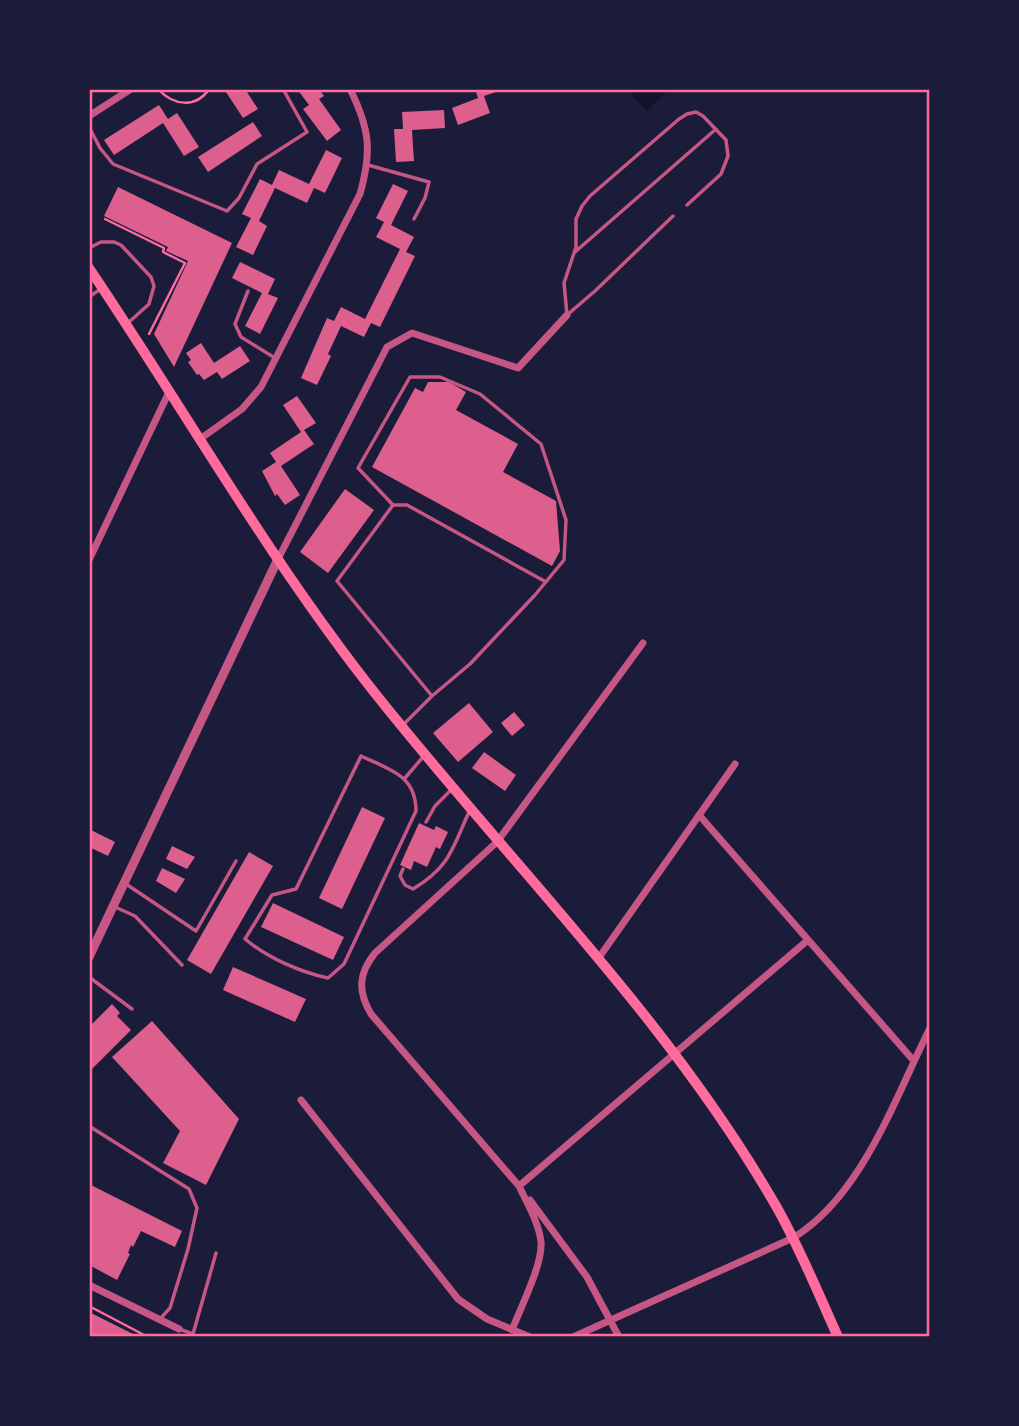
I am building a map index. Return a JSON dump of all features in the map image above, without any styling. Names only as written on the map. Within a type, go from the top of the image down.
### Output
[{"type":"main road","points":[[89,268],[278,559],[364,680],[452,789],[598,959],[674,1054],[776,1206],[838,1337]]},
{"type":"street","points":[[89,116],[131,89]]},
{"type":"street","points":[[200,439],[249,403],[261,387],[360,194],[368,165],[369,145],[365,124],[350,89]]},
{"type":"street","points":[[89,957],[278,559],[387,346],[412,333],[518,368],[566,315]]},
{"type":"street","points":[[89,560],[169,392]]},
{"type":"street","points":[[620,1337],[587,1277],[519,1186],[371,1014],[363,1001],[361,975],[374,953],[497,842],[643,643]]},
{"type":"street","points":[[598,959],[735,764]]},
{"type":"street","points":[[699,815],[914,1060]]},
{"type":"street","points":[[519,1186],[808,940]]},
{"type":"street","points":[[573,1337],[810,1228],[823,1215],[878,1138],[930,1028]]},
{"type":"street","points":[[300,1100],[458,1300],[471,1310],[530,1337]]},
{"type":"street","points":[[512,1330],[535,1274],[541,1243],[533,1216],[519,1186]]},
{"type":"street","points":[[89,1285],[179,1329]]},
{"type":"lane","points":[[89,127],[100,148],[113,164],[227,211],[239,198],[257,164],[307,132],[283,89]]},
{"type":"lane","points":[[566,315],[564,283],[574,253],[576,219],[590,196],[687,114],[696,113],[703,116],[726,140],[728,156],[716,179],[687,205]]},
{"type":"lane","points":[[574,253],[716,130]]},
{"type":"lane","points":[[368,165],[429,182],[415,219]]},
{"type":"lane","points":[[566,315],[673,216]]},
{"type":"lane","points":[[89,248],[101,242],[121,245],[151,277],[153,286],[149,304],[126,324]]},
{"type":"lane","points":[[89,297],[102,288]]},
{"type":"lane","points":[[248,291],[235,324],[241,337],[276,359]]},
{"type":"lane","points":[[402,727],[432,696],[470,664],[546,582],[564,560],[566,520],[541,444],[480,394],[440,377],[410,377],[359,468],[394,505],[407,505],[546,582]]},
{"type":"lane","points":[[394,505],[337,581],[432,696]]},
{"type":"lane","points":[[361,756],[405,778],[416,796],[416,811],[344,964],[328,978],[308,973],[254,947],[245,939],[272,895],[296,889],[361,756]]},
{"type":"lane","points":[[405,778],[425,756]]},
{"type":"lane","points":[[426,822],[435,806],[452,789]]},
{"type":"lane","points":[[403,869],[400,876],[405,885],[413,889],[432,878],[446,861],[470,810]]},
{"type":"lane","points":[[124,883],[196,931],[236,861]]},
{"type":"lane","points":[[113,906],[135,916],[182,965]]},
{"type":"lane","points":[[89,977],[132,1009]]},
{"type":"lane","points":[[89,1126],[189,1189],[197,1208],[170,1308],[160,1320]]},
{"type":"lane","points":[[179,1329],[194,1335],[216,1253]]},
{"type":"path","points":[[159,90],[169,99],[183,103],[202,98],[209,89]]},
{"type":"path","points":[[104,219],[164,248],[163,252],[185,263],[149,334]]},
{"type":"path","points":[[89,1306],[148,1337]]},
{"type":"shaded area","points":[[637,89],[670,89],[647,111],[631,95]]},
{"type":"building","points":[[224,89],[245,89],[258,109],[243,118]]},
{"type":"building","points":[[297,89],[319,89],[324,96],[319,99],[341,130],[327,141],[303,109],[309,105]]},
{"type":"building","points":[[475,89],[495,89],[496,92],[484,96],[490,113],[458,125],[452,108],[478,98]]},
{"type":"building","points":[[159,105],[168,119],[177,113],[199,147],[184,156],[163,123],[114,155],[104,140]]},
{"type":"building","points":[[444,110],[445,128],[412,130],[414,161],[396,162],[394,129],[403,129],[402,112]]},
{"type":"building","points":[[253,122],[262,136],[208,172],[198,157]]},
{"type":"building","points":[[326,150],[342,158],[325,193],[314,188],[307,203],[275,188],[259,221],[267,226],[253,255],[236,247],[251,218],[242,214],[260,179],[272,185],[279,170],[309,184]]},
{"type":"building","points":[[393,184],[408,191],[391,225],[414,237],[406,252],[415,256],[380,327],[371,323],[364,337],[341,326],[317,385],[301,378],[327,318],[334,321],[341,307],[365,319],[400,249],[376,237],[384,222],[376,218]]},
{"type":"building","points":[[118,187],[232,243],[174,367],[154,334],[188,261],[166,251],[168,247],[104,216]]},
{"type":"building","points":[[240,262],[275,279],[268,294],[278,298],[260,334],[245,326],[262,293],[232,278]]},
{"type":"building","points":[[201,343],[214,363],[240,346],[250,361],[222,379],[217,372],[204,380],[188,362],[191,360],[186,353]]},
{"type":"building","points":[[428,382],[449,382],[466,392],[456,410],[518,444],[503,472],[556,501],[560,551],[552,566],[372,467],[415,388],[423,392]]},
{"type":"building","points":[[297,396],[316,423],[304,430],[314,444],[281,466],[300,495],[285,505],[277,494],[275,496],[262,471],[276,462],[270,453],[301,432],[283,405]]},
{"type":"building","points":[[345,489],[374,510],[328,573],[300,552]]},
{"type":"building","points":[[469,703],[493,732],[458,762],[433,733]]},
{"type":"building","points":[[514,712],[525,725],[512,736],[501,723]]},
{"type":"building","points":[[484,752],[516,775],[505,791],[472,768]]},
{"type":"building","points":[[362,807],[385,818],[342,909],[319,898]]},
{"type":"building","points":[[419,823],[434,830],[436,826],[448,832],[440,849],[436,847],[427,867],[414,861],[411,870],[400,865]]},
{"type":"building","points":[[89,829],[115,842],[108,856],[89,847]]},
{"type":"building","points":[[172,846],[195,857],[187,869],[166,859]]},
{"type":"building","points":[[249,852],[273,866],[211,974],[187,960]]},
{"type":"building","points":[[162,868],[185,879],[176,893],[156,881]]},
{"type":"building","points":[[273,903],[344,937],[333,960],[261,927]]},
{"type":"building","points":[[233,967],[306,999],[295,1022],[223,990]]},
{"type":"building","points":[[112,1004],[120,1013],[117,1016],[131,1030],[89,1072],[89,1027]]},
{"type":"building","points":[[152,1021],[239,1119],[206,1185],[163,1163],[180,1131],[112,1057]]},
{"type":"building","points":[[89,1184],[182,1231],[175,1247],[141,1231],[133,1247],[131,1245],[130,1254],[117,1280],[89,1265]]},
{"type":"building","points":[[89,1312],[139,1337],[89,1337]]}]
